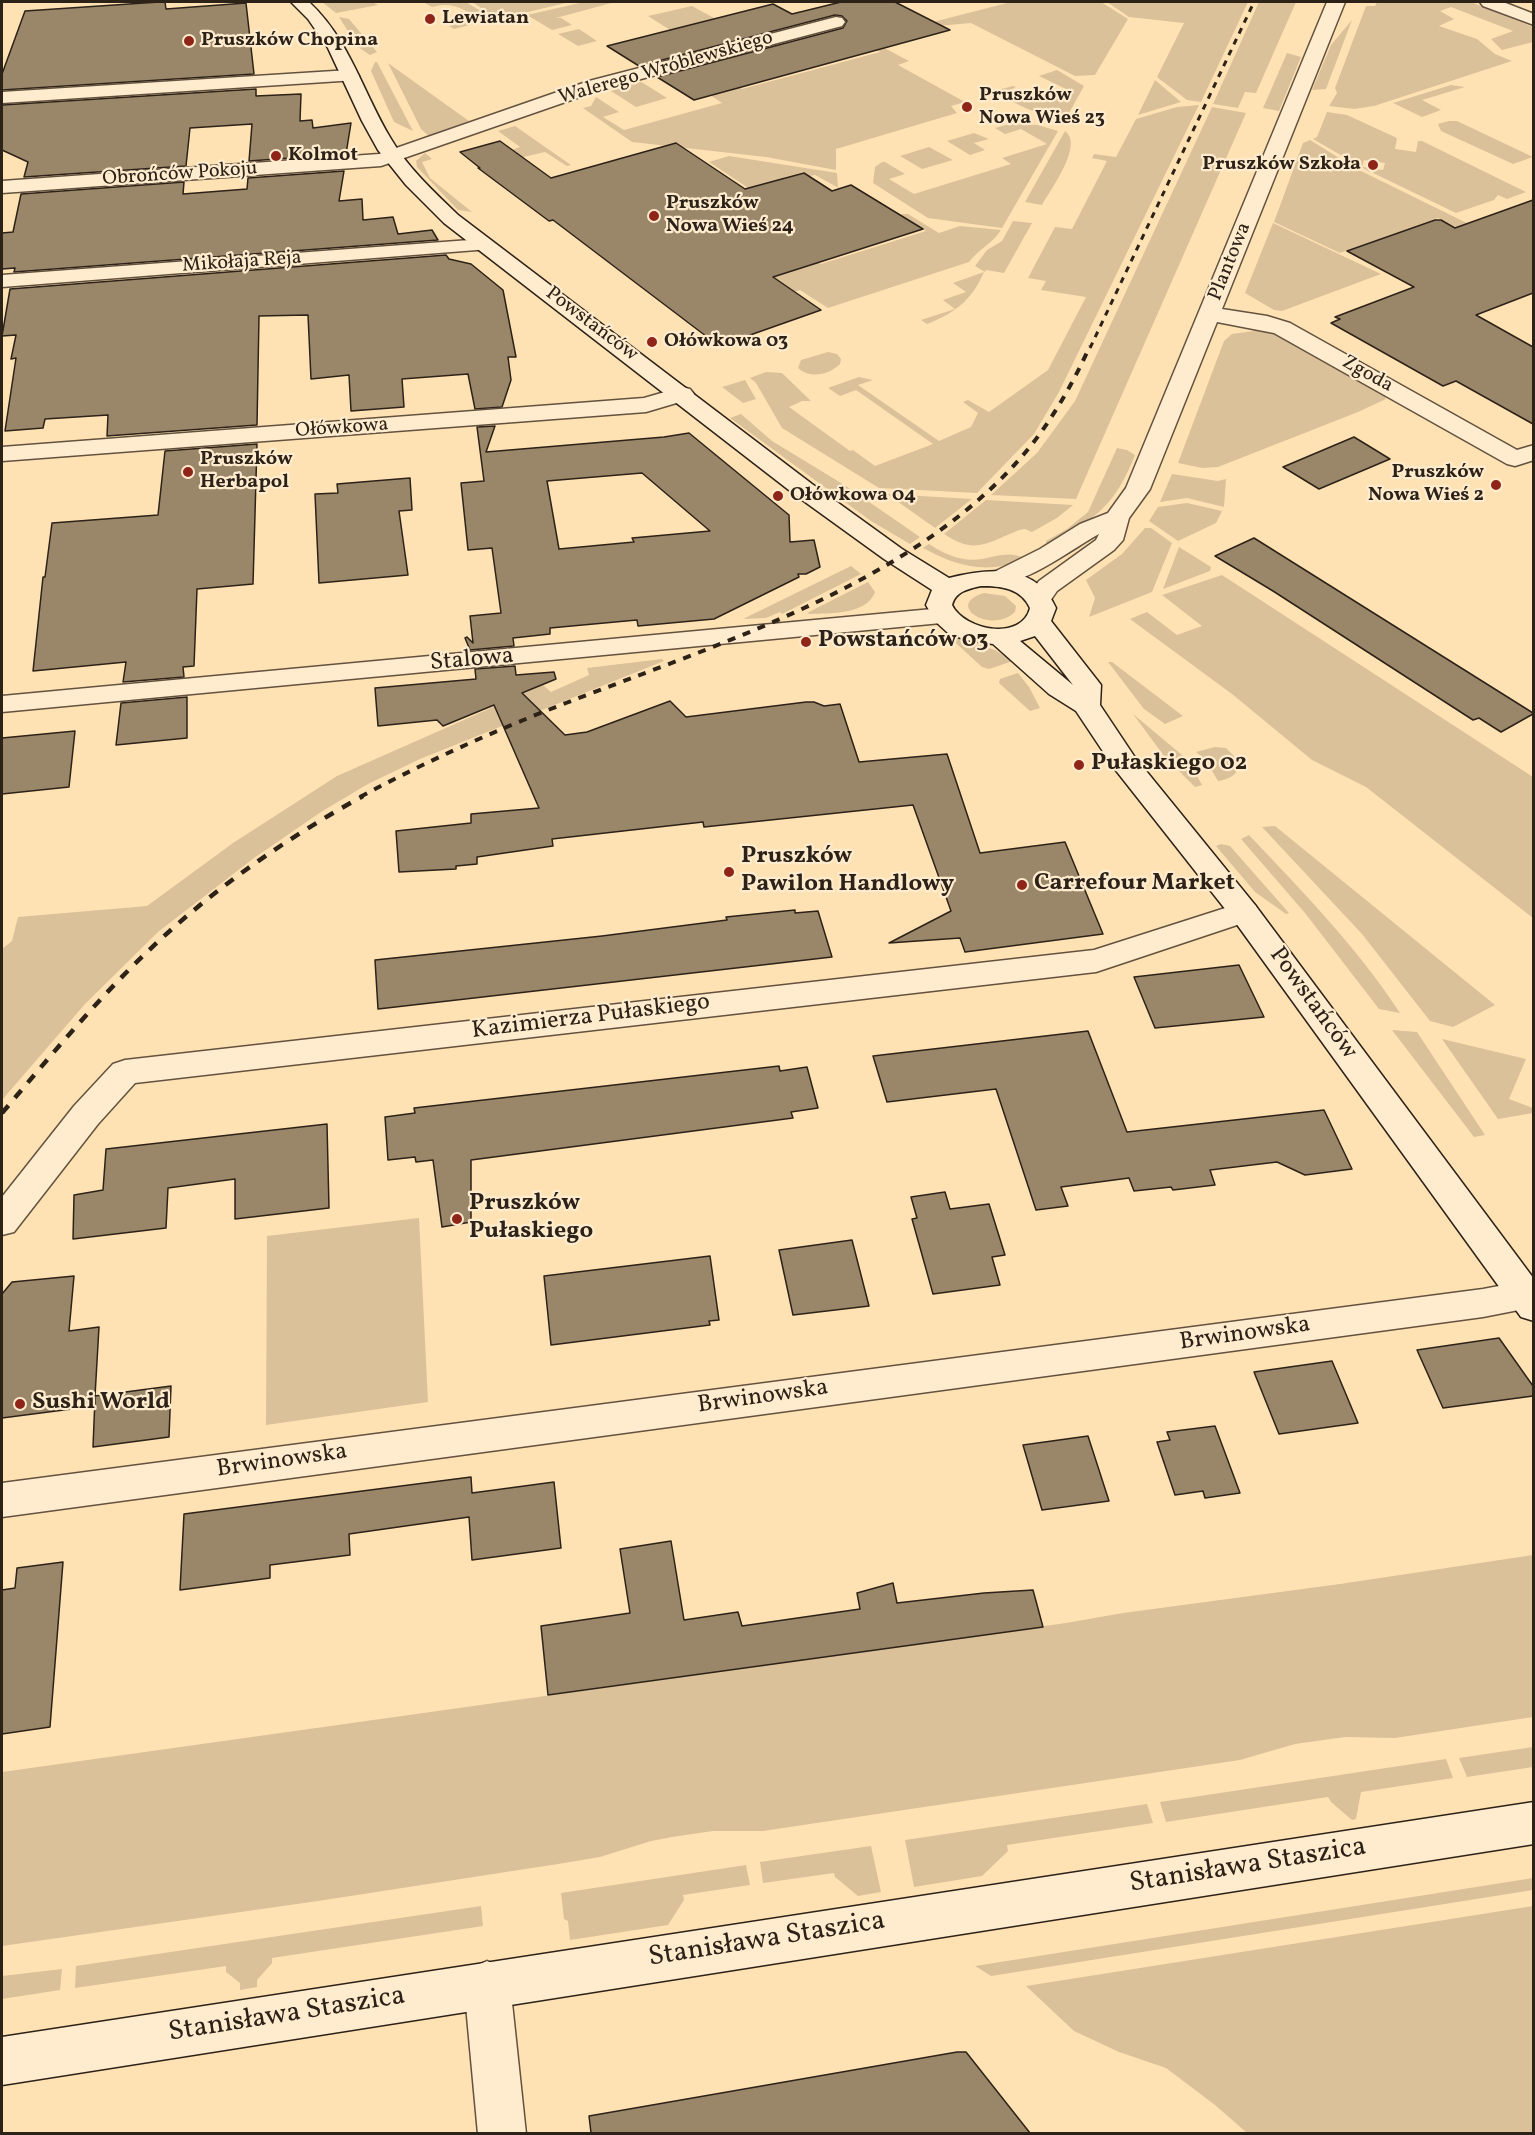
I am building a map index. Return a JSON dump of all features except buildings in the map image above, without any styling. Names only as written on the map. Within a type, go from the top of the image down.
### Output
[{"type":"street","name":"Powstańców","points":[[299,2],[324,27],[376,130],[394,157],[422,190],[483,245],[682,394],[803,489],[898,558],[948,589]]},
{"type":"street","name":"Plantowa","points":[[1038,610],[1048,586],[1110,540],[1117,518],[1138,489],[1336,2]]},
{"type":"street","points":[[1489,2],[1533,20]]},
{"type":"street","name":"Walerego Wróblewskiego","points":[[394,157],[596,85],[836,22]]},
{"type":"street","points":[[2,98],[350,76]]},
{"type":"street","name":"Obrońców Pokoju","points":[[2,187],[348,164],[394,157]]},
{"type":"street","name":"Mikołaja Reja","points":[[2,281],[483,245]]},
{"type":"street","name":"Zgoda","points":[[1210,314],[1267,323],[1282,328],[1524,456]]},
{"type":"street","name":"Ołówkowa","points":[[2,454],[646,405],[682,394]]},
{"type":"street","points":[[1001,579],[1049,554],[1089,529],[1117,518]]},
{"type":"street","points":[[971,579],[1001,579],[1024,586],[1038,610],[1022,632],[999,637],[980,636],[961,630],[943,616],[939,605],[943,594],[948,589],[971,579]]},
{"type":"street","name":"Powstańców","points":[[1038,610],[1087,685],[1086,705]]},
{"type":"street","name":"Stalowa","points":[[2,704],[943,616]]},
{"type":"street","name":"Powstańców","points":[[999,637],[1059,688],[1086,705],[1124,762],[1244,912],[1529,1301]]},
{"type":"street","name":"Kazimierza Pułaskiego","points":[[2,1222],[86,1115],[125,1072],[1096,961],[1244,912]]},
{"type":"street","name":"Brwinowska","points":[[2,1500],[1416,1312],[1529,1301]]},
{"type":"street","name":"Stanisława Staszica","points":[[2,2061],[1533,1823]]},
{"type":"street","points":[[488,1984],[502,2133]]},
{"type":"shaded area","points":[[322,2],[372,2],[378,5],[336,13]]},
{"type":"shaded area","points":[[423,2],[466,2],[494,19],[454,29],[449,26],[469,20],[473,23],[481,21],[458,7],[439,5],[432,7]]},
{"type":"shaded area","points":[[472,2],[570,2],[498,19]]},
{"type":"shaded area","points":[[584,2],[615,2],[556,18],[561,18],[572,25],[552,30],[527,15]]},
{"type":"shaded area","points":[[1011,2],[1101,2],[1128,19],[1095,75],[1075,76],[971,23],[938,26],[933,22]]},
{"type":"shaded area","points":[[1107,2],[1248,2],[1201,102],[1187,100],[1157,77],[1184,23],[1129,17]]},
{"type":"shaded area","points":[[1259,2],[1296,2],[1256,93],[1245,92],[1238,108],[1213,104]]},
{"type":"shaded area","points":[[1377,2],[1471,2],[1533,27],[1533,42],[1502,50],[1491,39],[1513,31],[1451,7],[1440,11],[1454,19],[1439,26],[1477,39],[1495,54],[1512,61],[1374,106],[1354,109],[1329,106],[1337,93],[1335,88],[1366,6],[1375,6]]},
{"type":"shaded area","points":[[692,6],[714,18],[670,30],[648,16]]},
{"type":"shaded area","points":[[339,17],[349,19],[377,52],[370,55],[358,47]]},
{"type":"shaded area","points":[[1352,20],[1326,89],[1312,90],[1331,45]]},
{"type":"shaded area","points":[[839,28],[850,30],[909,61],[898,65],[965,102],[951,106],[957,113],[836,149],[836,170],[766,157],[632,142],[583,108],[591,106],[596,97],[619,112],[603,117],[624,130],[722,103],[701,89],[677,90],[659,77],[721,77],[742,89],[880,52],[858,39],[823,33]]},
{"type":"shaded area","points":[[579,29],[597,41],[578,46],[558,34]]},
{"type":"shaded area","points":[[1287,53],[1301,57],[1279,111],[1263,108]]},
{"type":"shaded area","points":[[375,62],[413,131],[394,122],[371,71]]},
{"type":"shaded area","points":[[388,63],[469,121],[429,136],[421,129]]},
{"type":"shaded area","points":[[1057,70],[1084,86],[1069,113],[1038,112],[1021,106],[994,91],[1013,86],[1016,87],[1010,90],[1031,100],[1068,90],[1039,76]]},
{"type":"shaded area","points":[[1155,80],[1181,102],[1138,115]]},
{"type":"shaded area","points":[[640,82],[667,98],[636,107],[611,91]]},
{"type":"shaded area","points":[[1451,85],[1465,87],[1422,100],[1441,110],[1422,117],[1393,103]]},
{"type":"shaded area","points":[[1199,105],[1059,392],[1034,434],[977,493],[879,488],[782,428],[756,383],[750,378],[766,372],[782,373],[811,401],[802,401],[789,407],[875,466],[933,444],[856,390],[840,396],[828,388],[859,377],[873,380],[858,385],[939,441],[971,427],[978,413],[963,402],[968,400],[989,412],[1048,370],[1086,297],[1041,290],[1046,281],[1028,278],[1055,227],[1072,229],[1107,161],[1092,158],[1094,154],[1116,157],[1136,119],[1177,107]]},
{"type":"shaded area","points":[[1212,107],[1246,113],[1076,499],[991,495],[1037,453],[1075,401]]},
{"type":"shaded area","points":[[1327,112],[1347,115],[1397,138],[1395,149],[1416,152],[1418,141],[1422,141],[1526,192],[1507,199],[1498,195],[1494,200],[1456,213],[1373,173],[1375,169],[1383,170],[1385,163],[1364,160],[1362,167],[1371,168],[1370,172],[1313,139],[1317,137]]},
{"type":"shaded area","points":[[1457,121],[1533,157],[1513,164],[1441,131],[1438,124]]},
{"type":"shaded area","points":[[1009,124],[1038,125],[1058,131],[1002,228],[928,218],[873,183],[875,167],[885,162],[905,174],[889,179],[914,194],[1011,164],[1002,158],[1047,144],[1021,129],[1005,134],[995,128]]},
{"type":"shaded area","points":[[515,126],[571,165],[567,166],[545,152],[519,158],[509,151],[520,147],[498,131]]},
{"type":"shaded area","points":[[1065,131],[1070,138],[1071,146],[1058,178],[1042,205],[1025,202]]},
{"type":"shaded area","points":[[974,133],[989,139],[974,143],[985,150],[970,155],[947,141]]},
{"type":"shaded area","points":[[1310,140],[1357,169],[1481,230],[1476,237],[1438,218],[1340,253],[1274,222],[1303,143]]},
{"type":"shaded area","points":[[929,147],[953,160],[922,169],[900,156]]},
{"type":"shaded area","points":[[425,153],[432,159],[422,162],[430,178],[472,212],[458,210],[417,167],[416,161]]},
{"type":"shaded area","points":[[729,156],[837,173],[838,187],[848,193],[815,175],[810,176],[803,172],[783,178],[811,196],[832,191],[777,207],[709,162]]},
{"type":"shaded area","points":[[908,214],[939,233],[960,226],[1001,230],[969,262],[828,308],[800,290],[789,294],[757,273],[810,257],[821,264],[926,231],[900,215],[882,220],[875,215]]},
{"type":"shaded area","points":[[1013,221],[1032,223],[1004,273],[986,270],[985,272],[975,266],[987,250],[1002,241]]},
{"type":"shaded area","points":[[1273,223],[1381,274],[1282,311],[1274,310],[1245,293]]},
{"type":"shaded area","points":[[984,272],[974,290],[962,304],[954,310],[946,315],[927,324],[921,320],[955,309],[943,300],[966,292],[953,283]]},
{"type":"shaded area","points":[[1255,327],[1272,331],[1383,393],[1386,399],[1218,467],[1202,468],[1178,463],[1224,341],[1232,334],[1254,331]]},
{"type":"shaded area","points":[[828,352],[837,354],[841,359],[836,368],[825,373],[808,374],[798,368],[801,360]]},
{"type":"shaded area","points":[[745,380],[756,399],[743,403],[722,387]]},
{"type":"shaded area","points":[[741,414],[772,441],[846,486],[920,537],[910,544],[871,521],[730,418]]},
{"type":"shaded area","points":[[1117,448],[1135,455],[1111,500],[1091,519],[1048,546],[1046,545],[1046,541],[1067,529],[1088,512]]},
{"type":"shaded area","points":[[1172,474],[1218,481],[1226,479],[1224,507],[1187,498],[1160,502]]},
{"type":"shaded area","points":[[887,494],[972,499],[935,528]]},
{"type":"shaded area","points":[[986,500],[1073,505],[1057,518],[1032,532],[1025,529],[1019,530],[981,545],[964,544],[944,534]]},
{"type":"shaded area","points":[[1187,503],[1222,511],[1216,523],[1178,541],[1149,521],[1158,507]]},
{"type":"shaded area","points":[[1145,528],[1151,528],[1172,543],[1152,592],[1089,617],[1095,598],[1086,580],[1122,554]]},
{"type":"shaded area","points":[[929,544],[961,558],[975,560],[1008,554],[1024,558],[998,567],[973,566],[948,560],[923,548]]},
{"type":"shaded area","points":[[1179,547],[1211,567],[1210,571],[1163,589]]},
{"type":"shaded area","points":[[851,566],[861,574],[782,614],[780,612],[766,618],[743,619]]},
{"type":"shaded area","points":[[1222,575],[1533,777],[1533,918],[1366,787],[1312,760],[1232,694],[1130,619],[1147,612],[1177,635],[1202,626],[1162,595]]},
{"type":"shaded area","points":[[868,582],[875,592],[871,600],[864,605],[837,613],[807,613]]},
{"type":"shaded area","points":[[984,593],[1005,596],[1016,606],[1015,612],[1005,618],[995,620],[975,616],[968,604],[973,598]]},
{"type":"shaded area","points":[[947,635],[995,650],[1013,661],[989,669],[982,667]]},
{"type":"shaded area","points":[[662,659],[664,661],[420,759],[368,784],[321,812],[254,858],[158,932],[85,1004],[2,1100],[2,949],[12,941],[18,917],[147,906],[233,843],[337,776],[543,685],[551,692],[589,675],[587,668]]},
{"type":"shaded area","points":[[1108,662],[1112,662],[1183,716],[1165,724],[1144,709]]},
{"type":"shaded area","points":[[1018,673],[1029,687],[1040,708],[1030,711],[999,683],[1000,679]]},
{"type":"shaded area","points":[[1133,714],[1188,760],[1202,785],[1195,787],[1164,756]]},
{"type":"shaded area","points":[[1215,747],[1226,748],[1240,762],[1233,776],[1218,781],[1205,759],[1196,752]]},
{"type":"shaded area","points":[[1275,826],[1495,1005],[1453,1027],[1430,1021],[1362,934],[1262,827]]},
{"type":"shaded area","points":[[1249,835],[1348,943],[1400,1013],[1379,1009],[1305,913],[1241,839]]},
{"type":"shaded area","points":[[1221,844],[1230,846],[1289,913],[1286,914],[1255,892],[1216,846]]},
{"type":"shaded area","points":[[1392,1030],[1417,1032],[1485,1135],[1474,1137]]},
{"type":"shaded area","points":[[1442,1039],[1526,1059],[1509,1099],[1533,1108],[1533,1113],[1498,1119]]},
{"type":"shaded area","points":[[419,1218],[428,1402],[266,1425],[267,1236]]},
{"type":"shaded area","points":[[1533,1555],[1533,1717],[1395,1738],[1345,1737],[1295,1744],[1240,1760],[763,1831],[713,1831],[672,1837],[600,1857],[558,1864],[2,1946],[2,1772]]},
{"type":"shaded area","points":[[1533,1747],[1533,1767],[1467,1777],[1459,1758]]},
{"type":"shaded area","points":[[1446,1759],[1453,1778],[1361,1792],[1356,1819],[1352,1820],[1328,1797],[1166,1822],[1160,1802]]},
{"type":"shaded area","points":[[1147,1804],[1153,1823],[1007,1845],[1008,1851],[982,1876],[914,1887],[905,1840]]},
{"type":"shaded area","points":[[871,1846],[881,1892],[858,1896],[835,1877],[834,1873],[763,1883],[760,1862]]},
{"type":"shaded area","points":[[746,1865],[750,1885],[683,1895],[684,1900],[668,1925],[570,1940],[568,1921],[564,1919],[561,1893]]},
{"type":"shaded area","points":[[1533,1878],[1533,1890],[991,1976],[975,1966]]},
{"type":"shaded area","points":[[481,1906],[483,1926],[272,1958],[272,1963],[257,1980],[257,1987],[240,1990],[240,1983],[226,1972],[226,1966],[75,1988],[76,1966]]},
{"type":"shaded area","points":[[1533,1906],[1533,2133],[1247,2133],[1215,2105],[1166,2068],[1119,2052],[1074,2031],[1026,1986]]},
{"type":"shaded area","points":[[62,1969],[60,1990],[2,1999],[2,1976]]},
{"type":"railway","points":[[1090,348],[1254,2]]},
{"type":"railway","points":[[360,797],[514,724],[690,656],[818,602],[879,569],[937,533],[988,491],[1041,432],[1078,372],[1090,346]]},
{"type":"railway","points":[[2,1113],[89,1012],[170,931],[222,888],[277,848],[363,796]]},
{"type":"place","name":"Lewiatan","points":[[430,19]]},
{"type":"place","name":"Pruszków Chopina","points":[[189,41]]},
{"type":"place","name":"Pruszków Nowa Wieś 23","points":[[967,107]]},
{"type":"place","name":"Kolmot","points":[[276,156]]},
{"type":"place","name":"Pruszków Szkoła","points":[[1373,165]]},
{"type":"place","name":"Pruszków Nowa Wieś 24","points":[[654,216]]},
{"type":"place","name":"Ołówkowa 03","points":[[652,342]]},
{"type":"place","name":"Pruszków Herbapol","points":[[188,472]]},
{"type":"place","name":"Pruszków Nowa Wieś 2","points":[[1496,485]]},
{"type":"place","name":"Ołówkowa 04","points":[[778,496]]},
{"type":"place","name":"Powstańców 03","points":[[806,642]]},
{"type":"place","name":"Pułaskiego 02","points":[[1079,765]]},
{"type":"place","name":"Pruszków Pawilon Handlowy","points":[[729,872]]},
{"type":"place","name":"Carrefour Market","points":[[1022,885]]},
{"type":"place","name":"Pruszków Pułaskiego","points":[[457,1219]]},
{"type":"place","name":"Sushi World","points":[[20,1404]]}]
